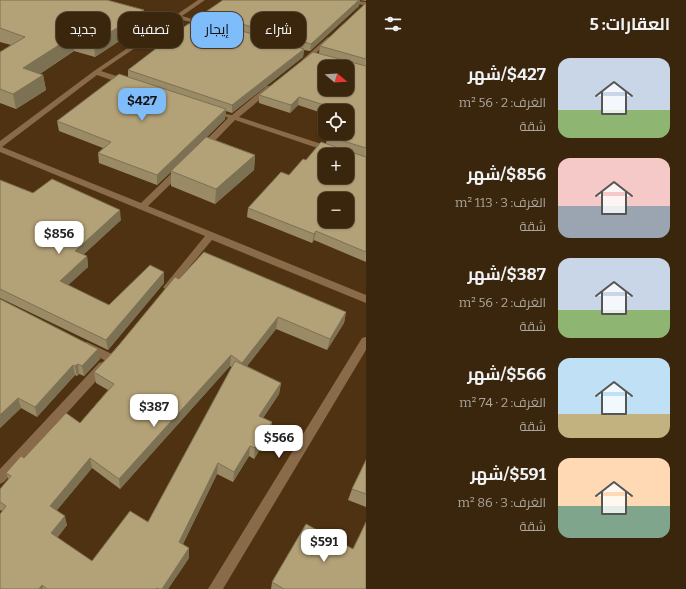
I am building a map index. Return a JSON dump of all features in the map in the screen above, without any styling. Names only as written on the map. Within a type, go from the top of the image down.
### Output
[{"type":"street","points":[[183,13],[202,0]]},
{"type":"street","points":[[350,0],[365,5]]},
{"type":"street","points":[[299,65],[338,30]]},
{"type":"street","points":[[0,145],[96,72],[132,48]]},
{"type":"street","points":[[96,72],[131,84]]},
{"type":"street","points":[[195,155],[234,118],[275,84]]},
{"type":"street","points":[[219,112],[325,148]]},
{"type":"street","points":[[0,150],[366,299]]},
{"type":"street","points":[[141,208],[184,166]]},
{"type":"street","points":[[160,297],[211,235]]},
{"type":"street","points":[[0,478],[113,355],[76,340]]},
{"type":"street","points":[[215,589],[366,341]]},
{"type":"building","points":[[0,0],[107,0],[144,10],[141,12],[118,12],[118,27],[110,32],[110,12],[56,12],[56,47],[23,68],[43,75],[13,94],[0,89],[0,52],[25,37],[0,28]]},
{"type":"building","points":[[223,0],[359,0],[311,44],[306,43],[306,12],[251,12],[251,27],[243,24],[243,12],[205,12]]},
{"type":"building","points":[[366,3],[366,59],[320,46]]},
{"type":"building","points":[[191,22],[191,48],[243,48],[243,31],[251,34],[251,48],[304,49],[232,105],[128,70],[157,48],[183,48],[183,28]]},
{"type":"building","points":[[313,52],[343,60],[318,60],[318,96],[354,96],[354,63],[366,66],[366,148],[340,140],[354,140],[354,104],[321,104],[299,97],[291,105],[259,95]]},
{"type":"building","points":[[119,74],[226,109],[157,175],[98,153],[111,142],[57,121]]},
{"type":"building","points":[[206,137],[255,155],[216,189],[171,171]]},
{"type":"building","points":[[321,142],[339,148],[318,148],[318,184],[354,184],[354,153],[366,157],[366,252],[316,231],[314,234],[248,208],[281,172],[289,175],[303,159],[306,160]]},
{"type":"building","points":[[52,179],[120,210],[75,251],[87,256],[60,281],[109,305],[150,265],[164,272],[106,340],[0,289],[0,180],[33,193]]},
{"type":"building","points":[[204,252],[346,312],[330,339],[278,317],[242,363],[231,355],[119,479],[90,458],[50,506],[65,516],[51,533],[92,561],[130,511],[148,522],[235,361],[281,383],[259,416],[272,422],[255,448],[250,446],[234,472],[218,463],[179,542],[189,548],[162,589],[47,589],[42,585],[39,589],[0,589],[0,514],[6,506],[0,502],[0,489],[11,476],[6,473],[21,456],[24,458],[66,413],[80,423],[114,384],[94,372],[114,351],[175,277],[179,279]]},
{"type":"building","points":[[0,299],[98,349],[82,366],[78,364],[75,366],[73,365],[35,407],[18,398],[0,415]]},
{"type":"building","points":[[366,460],[366,494],[352,489]]},
{"type":"building","points":[[366,522],[366,589],[284,589],[272,582],[306,524],[353,549]]}]
